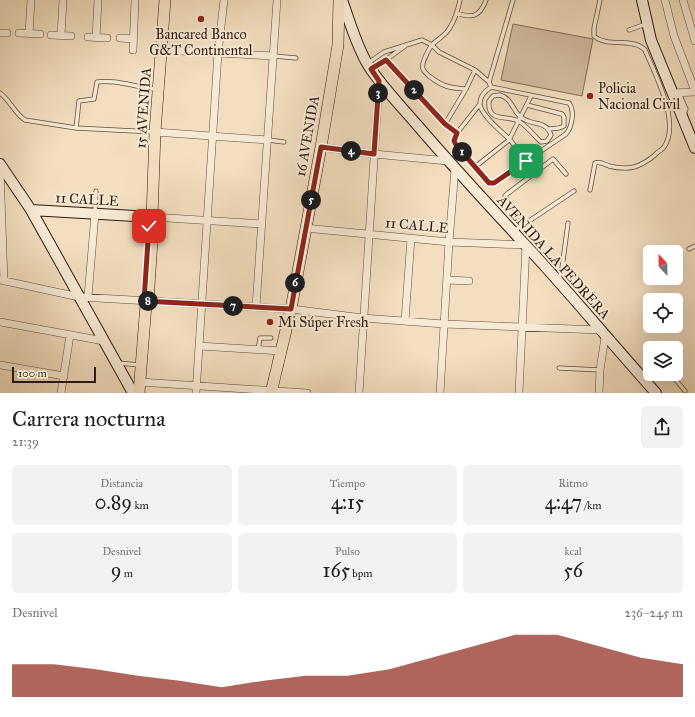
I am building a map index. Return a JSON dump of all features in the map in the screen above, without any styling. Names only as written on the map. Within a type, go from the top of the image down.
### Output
[{"type":"main road","name":"15 AVENIDA","points":[[139,388],[153,226],[155,132],[165,0]]},
{"type":"main road","name":"16 AVENIDA","points":[[271,392],[291,309],[321,147],[338,45],[339,0]]},
{"type":"street","points":[[29,34],[31,0]]},
{"type":"street","points":[[61,36],[63,0]]},
{"type":"street","points":[[96,38],[98,0]]},
{"type":"street","points":[[133,50],[135,0]]},
{"type":"street","points":[[196,390],[206,256],[218,53],[224,0]]},
{"type":"street","points":[[256,307],[277,0]]},
{"type":"street","name":"AVENIDA LA PEDRERA","points":[[342,0],[356,41],[379,81],[455,169],[558,280],[603,334],[656,393]]},
{"type":"street","points":[[642,0],[651,40],[676,93],[681,114],[695,148]]},
{"type":"street","points":[[665,0],[674,36],[695,92],[676,93]]},
{"type":"street","points":[[683,0],[695,41]]},
{"type":"street","points":[[19,33],[40,34]]},
{"type":"street","points":[[51,35],[71,36]]},
{"type":"street","points":[[88,37],[107,38]]},
{"type":"street","points":[[120,38],[133,39]]},
{"type":"street","points":[[162,50],[274,56]]},
{"type":"street","points":[[359,393],[379,81]]},
{"type":"street","points":[[155,132],[268,140]]},
{"type":"street","points":[[321,147],[448,161]]},
{"type":"street","points":[[0,164],[31,210],[84,297],[104,341],[133,393]]},
{"type":"street","points":[[440,393],[455,169]]},
{"type":"street","points":[[0,170],[2,280],[84,297],[146,302],[291,309],[363,318],[444,324],[522,326],[603,334],[599,393]]},
{"type":"street","name":"11 CALLE","points":[[31,210],[262,224]]},
{"type":"street","points":[[84,297],[94,214]]},
{"type":"street","name":"11 CALLE","points":[[305,228],[449,242],[526,245]]},
{"type":"street","points":[[405,321],[411,238]]},
{"type":"street","points":[[519,393],[526,245]]},
{"type":"street","points":[[447,280],[469,282]]},
{"type":"street","points":[[0,322],[104,341]]},
{"type":"street","points":[[61,393],[70,335]]},
{"type":"street","points":[[199,346],[281,351]]},
{"type":"street","points":[[0,365],[64,376]]},
{"type":"street","points":[[123,374],[139,388],[306,393]]},
{"type":"lane","points":[[460,0],[457,13],[449,30],[432,45],[423,64],[423,69],[425,73],[439,84],[449,88],[466,88]]},
{"type":"lane","points":[[457,13],[467,16],[475,15],[483,8],[486,0]]},
{"type":"lane","points":[[489,82],[513,0]]},
{"type":"lane","points":[[590,190],[595,163],[599,162],[610,166],[627,169],[638,166],[652,157],[664,146],[669,134],[670,118],[645,50],[635,44],[613,43],[594,36],[594,28],[600,0]]},
{"type":"lane","points":[[629,30],[647,24]]},
{"type":"lane","points":[[369,66],[384,52],[422,40],[432,45],[439,52],[476,70],[489,82],[491,87]]},
{"type":"lane","points":[[369,66],[386,60],[405,46]]},
{"type":"lane","points":[[274,56],[296,58]]},
{"type":"lane","points":[[386,60],[445,124],[457,133]]},
{"type":"lane","points":[[445,124],[476,70]]},
{"type":"lane","points":[[76,128],[79,101],[94,99],[97,82],[111,81],[137,87],[159,89]]},
{"type":"lane","points":[[491,87],[569,103],[571,106],[572,119],[569,131],[566,134],[494,183],[489,183],[454,141],[457,133],[480,104],[485,91],[491,87]]},
{"type":"lane","points":[[0,92],[20,117],[25,120],[76,128],[155,132]]},
{"type":"lane","points":[[520,119],[506,97],[500,95],[493,96],[489,100],[488,106],[491,114],[497,117],[520,119],[544,125],[549,129],[551,135],[547,141],[541,142],[520,119]]},
{"type":"lane","points":[[475,166],[509,140],[531,96]]},
{"type":"lane","points":[[480,104],[484,113],[526,161]]},
{"type":"lane","points":[[526,105],[562,114],[564,117],[564,126],[549,129]]},
{"type":"lane","points":[[268,140],[284,142]]},
{"type":"lane","points":[[525,223],[506,198],[506,194],[553,158],[566,174]]},
{"type":"lane","points":[[94,214],[96,191]]},
{"type":"lane","points":[[513,232],[574,191]]},
{"type":"lane","points":[[558,280],[562,268],[568,223]]},
{"type":"lane","points":[[689,249],[695,246]]},
{"type":"lane","points":[[258,350],[260,338],[271,338]]},
{"type":"lane","points":[[116,363],[141,365]]},
{"type":"lane","points":[[559,368],[600,370]]},
{"type":"lane","points":[[677,381],[684,392]]},
{"type":"shaded area","points":[[513,24],[593,39],[582,96],[501,80]]},
{"type":"place","name":"Bancared Banco G&T Continental","points":[[201,19]]},
{"type":"place","name":"Policia Nacional Civil","points":[[590,96]]},
{"type":"place","name":"Mi Súper Fresh","points":[[270,322]]},
{"type":"route","points":[[149,226],[144,301],[291,309],[321,147],[374,154],[379,81],[371,69],[386,60],[445,124],[457,133],[454,137],[456,145],[489,183],[494,183],[526,161]]}]
